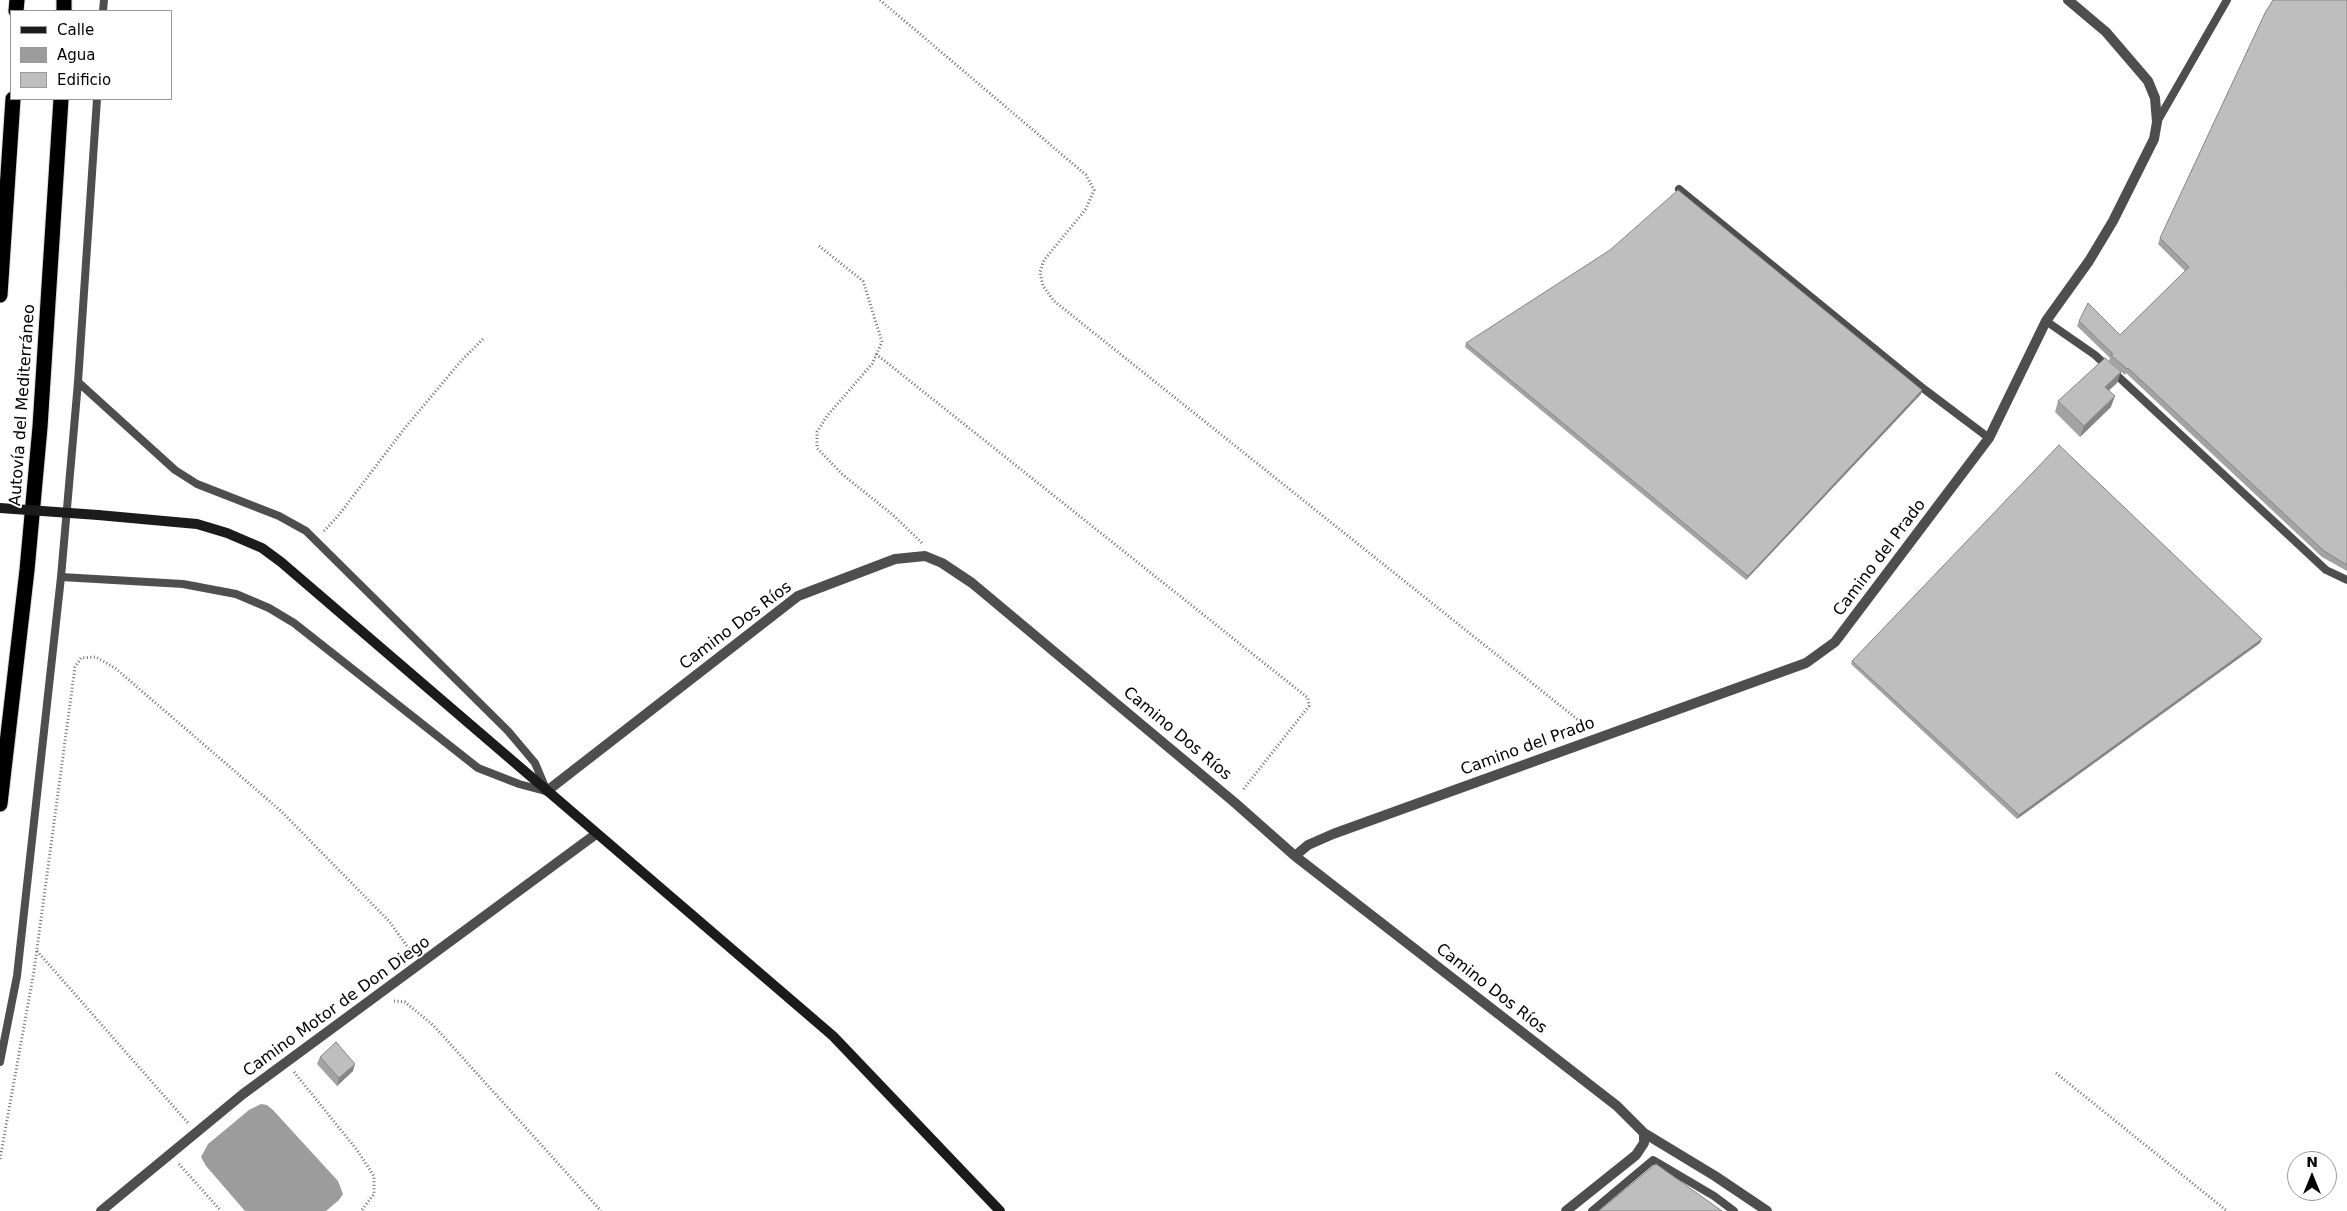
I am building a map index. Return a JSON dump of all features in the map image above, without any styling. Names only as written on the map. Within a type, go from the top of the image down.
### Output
[{"type":"highway","name":"Autovía del Mediterráneo","points":[[0,295],[13,100]]},
{"type":"highway","name":"Autovía del Mediterráneo","points":[[0,804],[27,570],[38,446],[61,100]]},
{"type":"main road","points":[[0,508],[197,524],[227,533],[262,548],[361,630],[833,1036],[1000,1211]]},
{"type":"street","name":"Camino del Prado","points":[[1296,856],[1308,844],[1333,834],[1806,662],[1834,642],[1989,438],[2046,321],[2089,261],[2113,221],[2154,139],[2157,122],[2155,98],[2148,81],[2106,32],[2068,0]]},
{"type":"street","name":"Camino Dos Ríos","points":[[547,791],[798,596],[895,559],[925,556],[942,563],[972,583],[1296,856],[1618,1106],[1644,1133],[1715,1176],[1767,1211]]},
{"type":"street","name":"Camino Motor de Don Diego","points":[[101,1211],[286,1063],[596,834]]},
{"type":"street","points":[[1566,1211],[1636,1155],[1644,1143],[1644,1133]]},
{"type":"lane","points":[[2157,122],[2227,0]]},
{"type":"lane","points":[[0,1062],[17,976],[61,577],[78,382],[97,100]]},
{"type":"lane","points":[[1679,189],[1924,388],[1989,438]]},
{"type":"lane","points":[[2046,321],[2096,355],[2326,570],[2347,580]]},
{"type":"lane","points":[[78,382],[175,470],[197,484],[280,516],[306,530],[508,731],[536,763],[547,791]]},
{"type":"lane","points":[[61,577],[183,584],[236,594],[269,608],[294,623],[478,768],[519,784],[547,791]]},
{"type":"lane","points":[[1592,1211],[1653,1160],[1714,1196],[1734,1211]]},
{"type":"path","points":[[880,0],[983,85],[1086,175],[1094,190],[1086,209],[1044,260],[1040,272],[1043,286],[1054,301],[1599,736]]},
{"type":"path","points":[[819,246],[863,281],[882,342],[872,364],[827,416],[817,432],[817,448],[842,474],[893,516],[942,563]]},
{"type":"path","points":[[315,540],[338,516],[404,428],[461,361],[484,338]]},
{"type":"path","points":[[876,354],[1308,698],[1309,706],[1234,802]]},
{"type":"path","points":[[0,1159],[36,951],[75,667],[80,658],[96,657],[115,668],[282,811],[389,921],[420,964]]},
{"type":"path","points":[[36,951],[197,1133]]},
{"type":"path","points":[[391,1001],[405,1002],[434,1026],[601,1211]]},
{"type":"path","points":[[286,1063],[357,1150],[374,1176],[374,1194],[361,1211]]},
{"type":"path","points":[[294,1072],[300,1070]]},
{"type":"path","points":[[2056,1073],[2228,1211]]},
{"type":"path","points":[[175,1164],[180,1164],[221,1211]]},
{"type":"water","points":[[261,1104],[267,1105],[273,1110],[338,1181],[343,1194],[326,1211],[245,1211],[206,1166],[201,1157],[208,1144],[249,1110]]},
{"type":"building","points":[[2273,0],[2347,0],[2347,565],[2324,551],[2128,368],[2111,355],[2113,354],[2079,321],[2088,303],[2120,335],[2189,267],[2160,238],[2265,13]]},
{"type":"building","points":[[1678,190],[1922,390],[1748,576],[1466,343],[1610,250]]},
{"type":"building","points":[[2105,358],[2121,372],[2105,387],[2115,396],[2084,426],[2058,401]]},
{"type":"building","points":[[2059,445],[2262,639],[2019,815],[1852,661]]},
{"type":"building","points":[[336,1042],[355,1064],[339,1078],[320,1057]]},
{"type":"building","points":[[1656,1164],[1722,1211],[1599,1211]]}]
